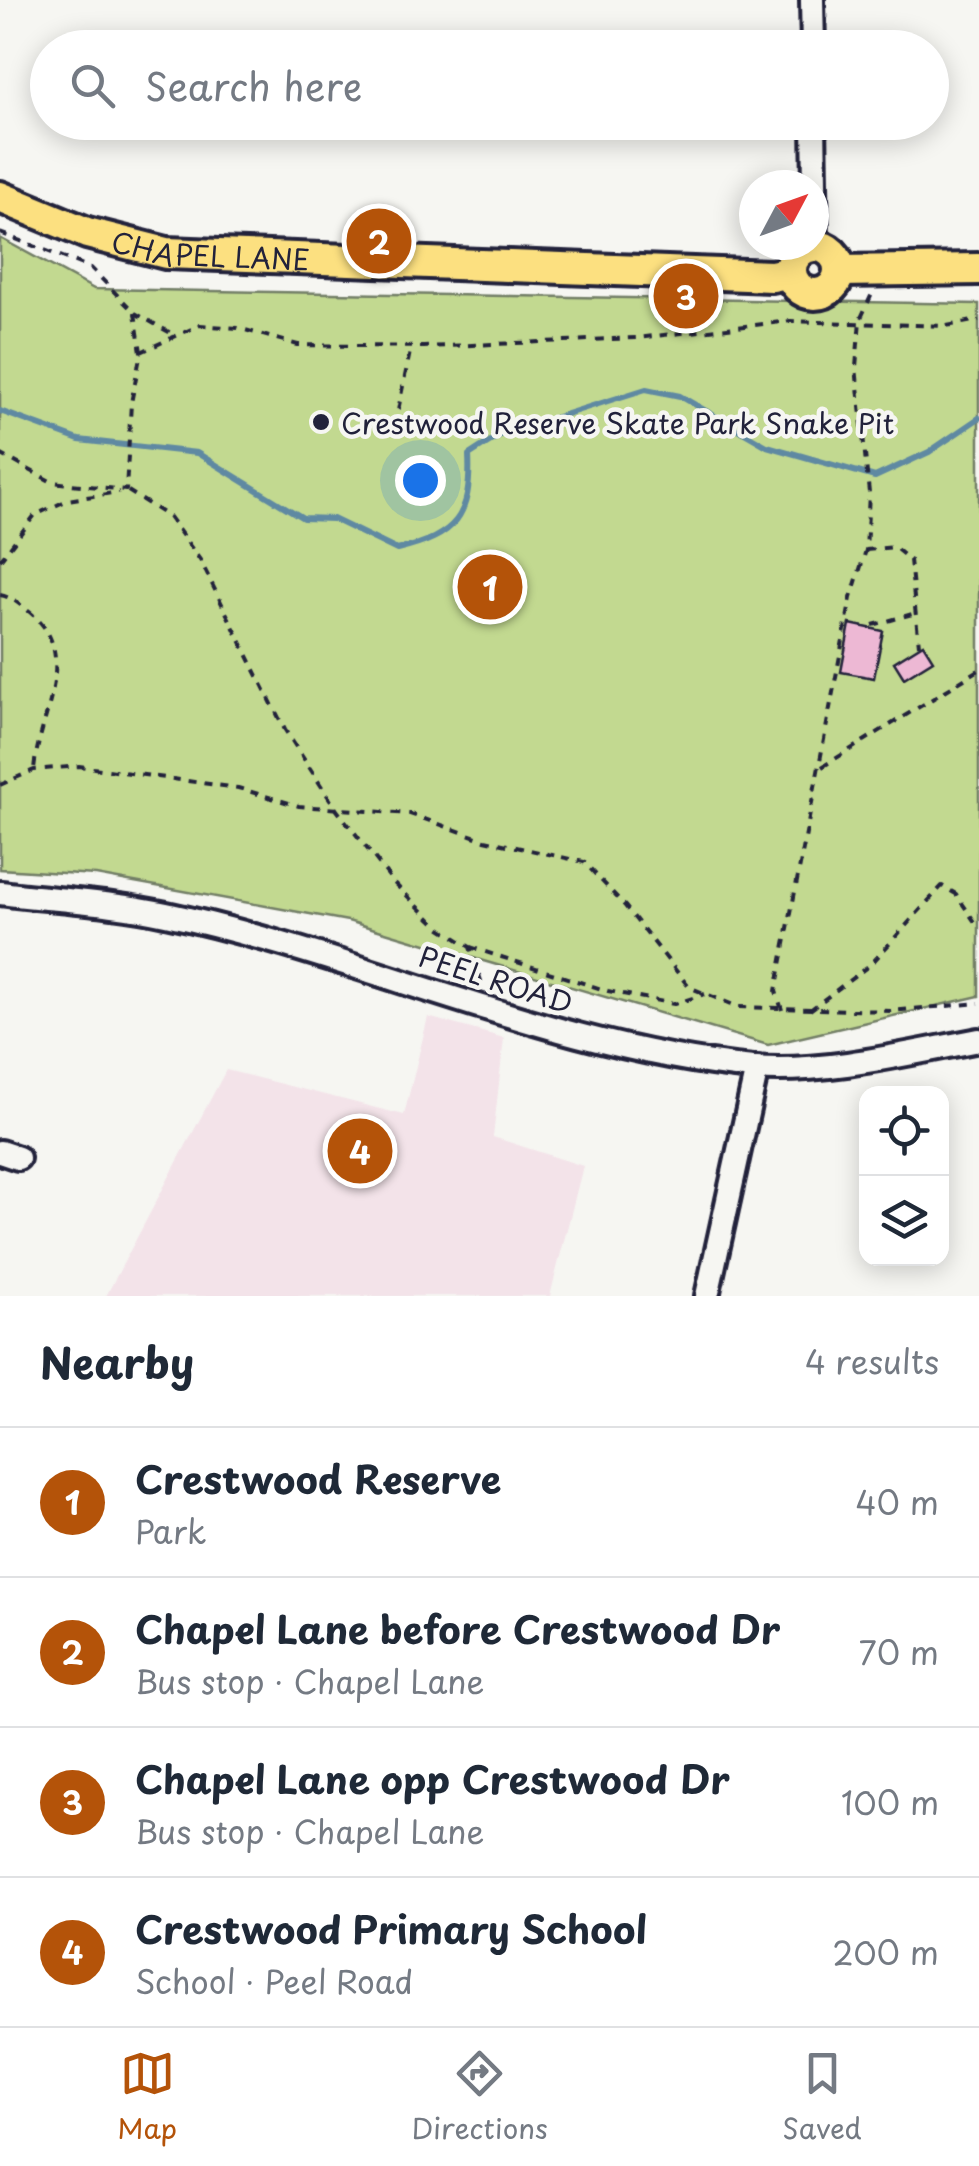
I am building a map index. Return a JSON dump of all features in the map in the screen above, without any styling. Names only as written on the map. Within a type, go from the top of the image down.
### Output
[{"type":"main road","name":"CHAPEL LANE","points":[[0,198],[120,243],[220,258],[772,276],[791,272]]},
{"type":"main road","points":[[795,260],[791,272],[800,290],[816,295],[831,289],[840,272],[834,254],[829,252]]},
{"type":"main road","points":[[840,272],[979,269]]},
{"type":"street","points":[[812,0],[812,30]]},
{"type":"street","points":[[814,140],[815,170]]},
{"type":"street","name":"PEEL ROAD","points":[[0,893],[165,914],[476,1002],[606,1046],[757,1068],[838,1063],[979,1040]]},
{"type":"street","points":[[707,1296],[757,1068]]},
{"type":"path","points":[[0,234],[91,268],[135,313],[176,336]]},
{"type":"path","points":[[782,1010],[776,991],[851,598],[866,550],[869,490],[856,367],[860,320],[872,297],[871,270]]},
{"type":"path","points":[[126,490],[131,404],[141,352],[135,313]]},
{"type":"path","points":[[141,352],[200,325],[238,328],[298,345],[411,347],[636,338],[792,321],[860,320],[946,326],[979,320]]},
{"type":"path","points":[[395,425],[411,347]]},
{"type":"path","points":[[0,454],[52,482],[126,490],[169,517],[200,560],[285,730],[338,810],[394,883],[438,926],[470,947],[608,991],[674,1004],[705,994]]},
{"type":"path","points":[[0,560],[35,514],[68,500],[126,490]]},
{"type":"path","points":[[866,550],[894,548],[910,560],[919,645]]},
{"type":"path","points":[[0,595],[39,619],[54,648],[57,684],[36,744],[34,770]]},
{"type":"path","points":[[874,625],[916,613]]},
{"type":"path","points":[[821,767],[846,756],[876,730],[979,670]]},
{"type":"path","points":[[0,785],[34,770],[79,766],[161,775],[338,810],[410,814],[484,840],[584,862],[689,986],[738,1007],[890,1011],[979,1003]]},
{"type":"path","points":[[810,1010],[871,964],[942,886],[956,894],[979,928]]},
{"type":"path","points":[[470,947],[484,980],[476,1002]]},
{"type":"shaded area","points":[[428,1017],[504,1038],[493,1137],[583,1166],[550,1296],[106,1296],[226,1070],[404,1115]]},
{"type":"green space","points":[[0,238],[94,289],[979,304],[979,996],[768,1045],[348,921],[96,875],[0,869]]},
{"type":"building","points":[[850,624],[883,631],[874,678],[841,672]]},
{"type":"building","points":[[923,644],[933,660],[904,678],[894,662]]},
{"type":"waterway","points":[[0,411],[79,440],[197,453],[303,518],[333,519],[397,550],[434,538],[456,520],[467,494],[469,455],[500,435],[646,389],[680,396],[767,446],[875,477],[929,452],[979,418]]},
{"type":"place","name":"Chapel Lane before Crestwood Dr","points":[[379,241]]},
{"type":"place","name":"Chapel Lane opp Crestwood Dr","points":[[686,296]]},
{"type":"place","name":"Crestwood Reserve Skate Park Snake Pit","points":[[321,422]]},
{"type":"place","name":"Crestwood Reserve","points":[[490,587]]},
{"type":"place","name":"Crestwood Primary School","points":[[360,1151]]}]
